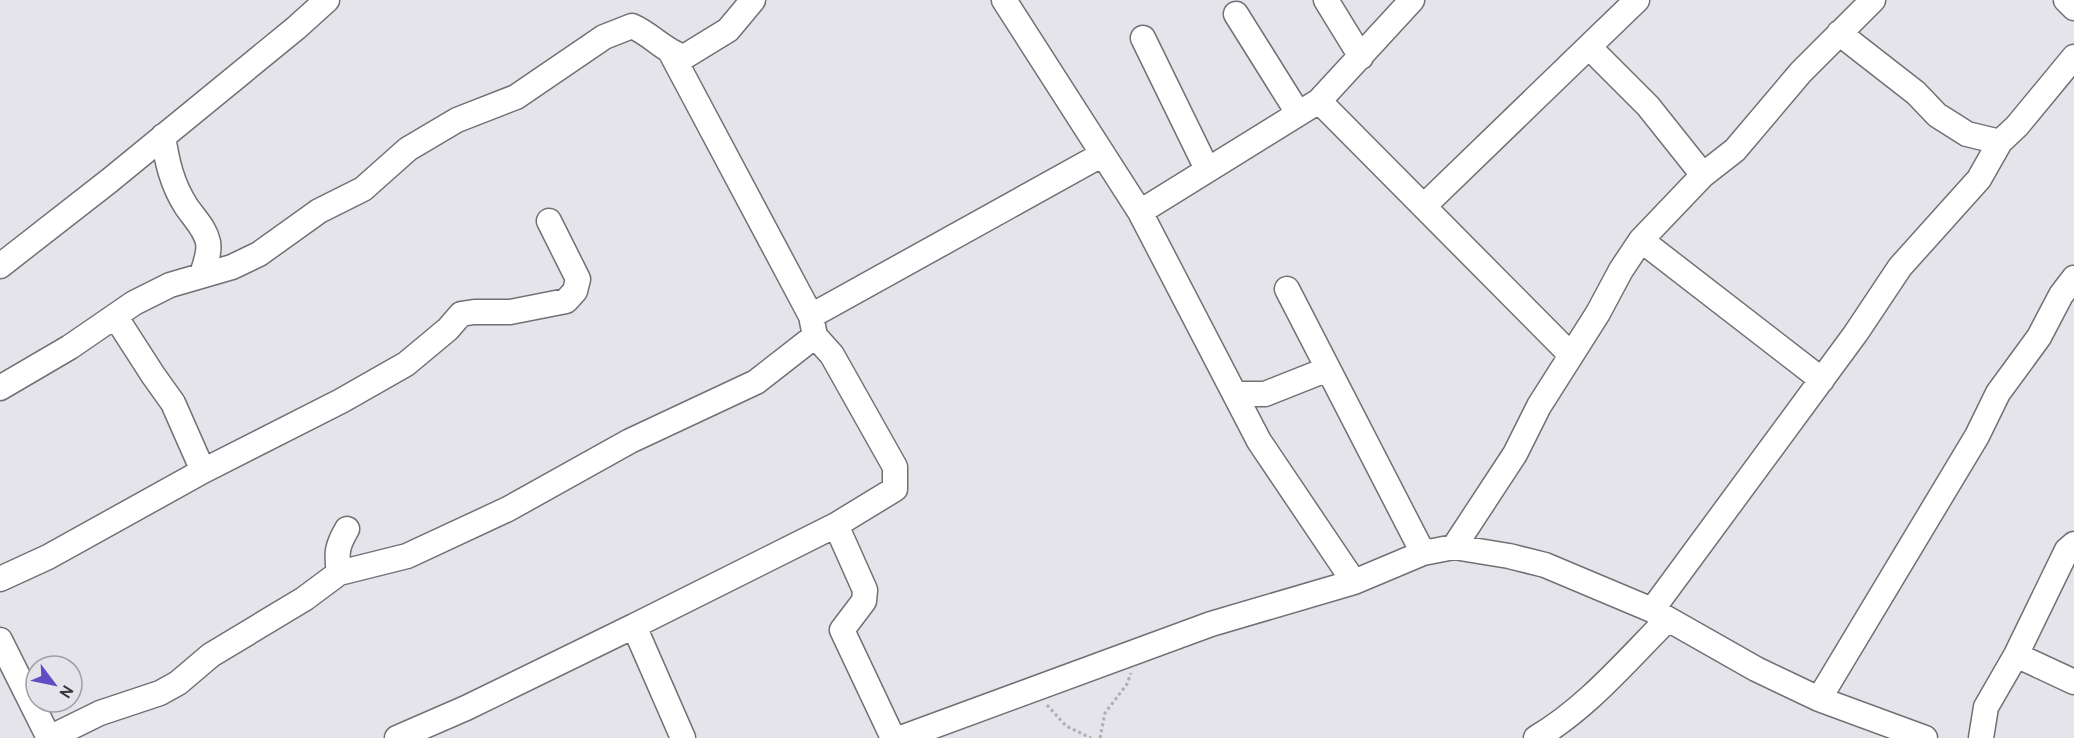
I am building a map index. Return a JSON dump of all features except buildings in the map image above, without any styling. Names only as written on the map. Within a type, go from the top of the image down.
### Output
[{"type":"street","points":[[0,266],[296,28],[327,0]]},
{"type":"street","points":[[671,53],[684,57],[728,30],[753,0]]},
{"type":"street","points":[[1004,0],[1140,212],[1236,394],[1258,441],[1354,582]]},
{"type":"street","points":[[1326,0],[1361,57]]},
{"type":"street","points":[[1140,212],[1319,101],[1412,0]]},
{"type":"street","points":[[1424,206],[1637,0]]},
{"type":"street","points":[[1454,547],[1515,454],[1539,406],[1641,240],[1703,175],[1735,150],[1801,72],[1873,0]]},
{"type":"street","points":[[2067,0],[2074,8]]},
{"type":"street","points":[[1236,14],[1298,113]]},
{"type":"street","points":[[0,388],[70,347],[134,303],[170,285],[232,267],[259,254],[320,212],[363,189],[408,149],[457,120],[516,97],[604,38],[632,26],[646,32],[671,53],[813,326],[832,355],[895,467],[895,489],[836,525],[484,700],[397,738]]},
{"type":"street","points":[[1839,33],[1916,93],[1936,115],[1967,134],[2000,142]]},
{"type":"street","points":[[1143,38],[1207,169]]},
{"type":"street","points":[[1589,47],[1648,106],[1703,175]]},
{"type":"street","points":[[1536,738],[1558,725],[1596,692],[1660,614],[1900,267],[1979,178],[2000,142],[2017,126],[2074,57]]},
{"type":"street","points":[[1319,101],[1571,355]]},
{"type":"street","points":[[163,136],[172,180],[206,234],[208,250],[202,274]]},
{"type":"street","points":[[142,153],[167,163]]},
{"type":"street","points":[[0,640],[44,736],[100,713],[160,693],[178,683],[211,656],[304,599],[339,573],[407,556],[508,509],[630,441],[756,382],[813,326],[1102,154]]},
{"type":"street","points":[[0,579],[48,557],[203,471],[341,401],[406,364],[448,329],[460,314],[510,312],[566,301],[575,291],[578,279],[549,221]]},
{"type":"street","points":[[1641,240],[1822,380]]},
{"type":"street","points":[[1819,699],[1977,436],[1998,393],[2039,337],[2061,295],[2074,278]]},
{"type":"street","points":[[1287,289],[1423,553]]},
{"type":"street","points":[[115,316],[173,403],[203,471]]},
{"type":"street","points":[[1236,394],[1265,394],[1328,369]]},
{"type":"street","points":[[836,525],[865,590],[864,601],[842,630],[893,738]]},
{"type":"street","points":[[339,573],[336,557],[339,543],[347,529]]},
{"type":"street","points":[[1981,738],[1986,707],[2016,655],[2067,550],[2074,544]]},
{"type":"street","points":[[900,738],[1211,624],[1354,582],[1423,553],[1454,547],[1509,556],[1545,565],[1660,614],[1756,669],[1819,699],[1895,733],[1925,738]]},
{"type":"street","points":[[634,626],[683,738]]},
{"type":"street","points":[[2016,655],[2074,682]]},
{"type":"path","points":[[1100,738],[1105,713],[1127,684],[1132,671],[1124,654]]},
{"type":"path","points":[[1036,688],[1050,710],[1066,726],[1091,738]]}]
